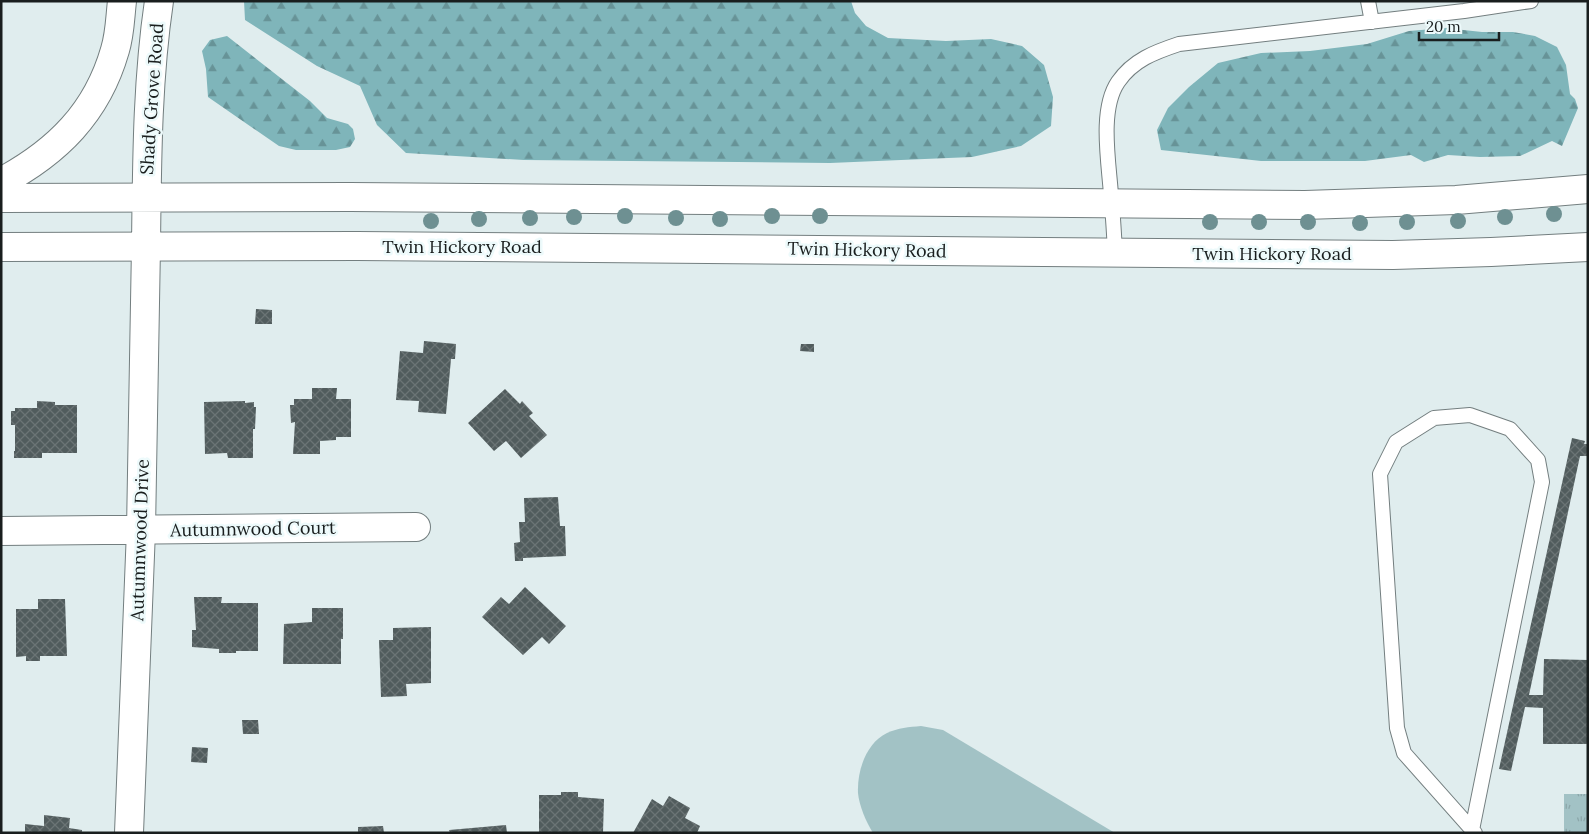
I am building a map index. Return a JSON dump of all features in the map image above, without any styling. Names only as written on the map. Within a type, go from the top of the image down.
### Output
[{"type":"main road","points":[[1,182],[24,170],[45,155],[69,134],[87,112],[100,89],[115,50],[122,1]]},
{"type":"main road","name":"Shady Grove Road","points":[[146,246],[150,84],[159,1]]},
{"type":"main road","points":[[147,197],[1313,204],[1405,203],[1588,189]]},
{"type":"main road","name":"Shady Grove Road","points":[[1,198],[147,197]]},
{"type":"main road","points":[[1,248],[146,246]]},
{"type":"main road","name":"Twin Hickory Road","points":[[146,246],[447,246],[1393,255],[1588,247]]},
{"type":"main road","name":"Autumnwood Drive","points":[[129,833],[141,530],[146,246]]},
{"type":"main road","name":"Autumnwood Court","points":[[1,531],[416,527]]},
{"type":"lane","points":[[1368,1],[1372,22]]},
{"type":"lane","points":[[1115,252],[1106,130],[1109,106],[1118,83],[1133,66],[1154,52],[1179,44],[1372,22],[1463,6],[1531,1]]},
{"type":"lane","points":[[1470,415],[1510,429],[1538,460],[1542,482],[1474,831],[1404,753],[1397,728],[1380,474],[1396,442],[1434,418],[1470,415]]},
{"type":"green space","points":[[244,1],[851,1],[855,13],[866,26],[888,38],[946,41],[991,39],[1022,46],[1044,65],[1053,97],[1051,126],[1021,146],[972,157],[830,163],[524,160],[406,153],[377,125],[360,86],[317,66],[245,20]]},
{"type":"green space","points":[[1445,28],[1482,32],[1513,32],[1535,36],[1557,47],[1566,65],[1570,94],[1575,99],[1578,108],[1562,146],[1552,141],[1520,156],[1480,157],[1448,155],[1424,162],[1411,155],[1365,161],[1261,161],[1161,150],[1157,130],[1168,108],[1189,87],[1218,63],[1261,53],[1310,51],[1367,44],[1409,31]]},
{"type":"green space","points":[[227,36],[310,101],[327,118],[348,124],[353,129],[355,139],[350,147],[336,150],[296,150],[279,146],[208,97],[206,69],[202,51],[210,40]]},
{"type":"green space","points":[[921,726],[943,730],[1115,833],[873,833],[863,813],[858,793],[859,776],[864,758],[873,744],[887,733],[908,727]]},
{"type":"green space","points":[[1564,794],[1588,794],[1588,833],[1564,833]]},
{"type":"building","points":[[256,309],[272,310],[272,324],[255,324]]},
{"type":"building","points":[[424,341],[456,344],[455,359],[451,359],[446,414],[418,412],[419,401],[396,400],[400,351],[423,353]]},
{"type":"building","points":[[801,344],[814,344],[814,352],[800,351]]},
{"type":"building","points":[[312,388],[337,388],[336,399],[351,399],[351,437],[336,437],[336,440],[320,441],[320,454],[293,454],[295,422],[291,423],[290,405],[294,405],[294,399],[312,399]]},
{"type":"building","points":[[505,389],[520,404],[522,401],[533,413],[529,416],[547,435],[521,458],[506,441],[494,451],[468,423]]},
{"type":"building","points":[[37,401],[55,402],[55,405],[77,405],[77,453],[42,453],[42,458],[14,458],[15,425],[11,425],[11,411],[15,411],[15,408],[37,408]]},
{"type":"building","points":[[245,401],[245,403],[254,402],[254,407],[256,407],[255,429],[253,429],[253,458],[228,458],[227,453],[205,454],[204,402]]},
{"type":"building","points":[[1572,438],[1585,441],[1584,444],[1588,444],[1588,456],[1580,456],[1529,695],[1543,695],[1544,659],[1588,660],[1588,744],[1543,744],[1543,708],[1525,707],[1511,771],[1499,769]]},
{"type":"building","points":[[558,497],[560,526],[565,526],[566,556],[523,558],[523,561],[515,561],[514,543],[520,542],[519,522],[525,522],[524,498]]},
{"type":"building","points":[[525,587],[566,626],[549,644],[542,637],[523,655],[482,617],[501,597],[509,604]]},
{"type":"building","points":[[194,597],[222,597],[221,603],[258,603],[258,651],[219,653],[219,649],[192,647],[192,630],[196,630]]},
{"type":"building","points":[[38,599],[65,599],[67,656],[40,656],[40,661],[26,661],[26,656],[16,657],[16,609],[38,609]]},
{"type":"building","points":[[312,608],[343,608],[341,664],[283,664],[284,624],[312,622]]},
{"type":"building","points":[[431,627],[431,683],[406,684],[407,696],[381,697],[379,640],[393,640],[393,628]]},
{"type":"building","points":[[242,720],[258,720],[259,734],[243,734]]},
{"type":"building","points":[[192,747],[208,748],[207,763],[191,762]]},
{"type":"building","points":[[561,792],[578,792],[578,797],[604,799],[603,833],[539,833],[539,795],[561,795]]},
{"type":"building","points":[[669,796],[690,808],[685,818],[700,826],[697,833],[633,833],[652,799],[663,806]]},
{"type":"building","points":[[44,815],[70,818],[69,828],[82,830],[82,833],[25,833],[25,824],[44,826]]},
{"type":"building","points":[[506,825],[507,833],[450,833],[449,830]]},
{"type":"building","points":[[383,826],[384,833],[358,833],[358,827]]}]
